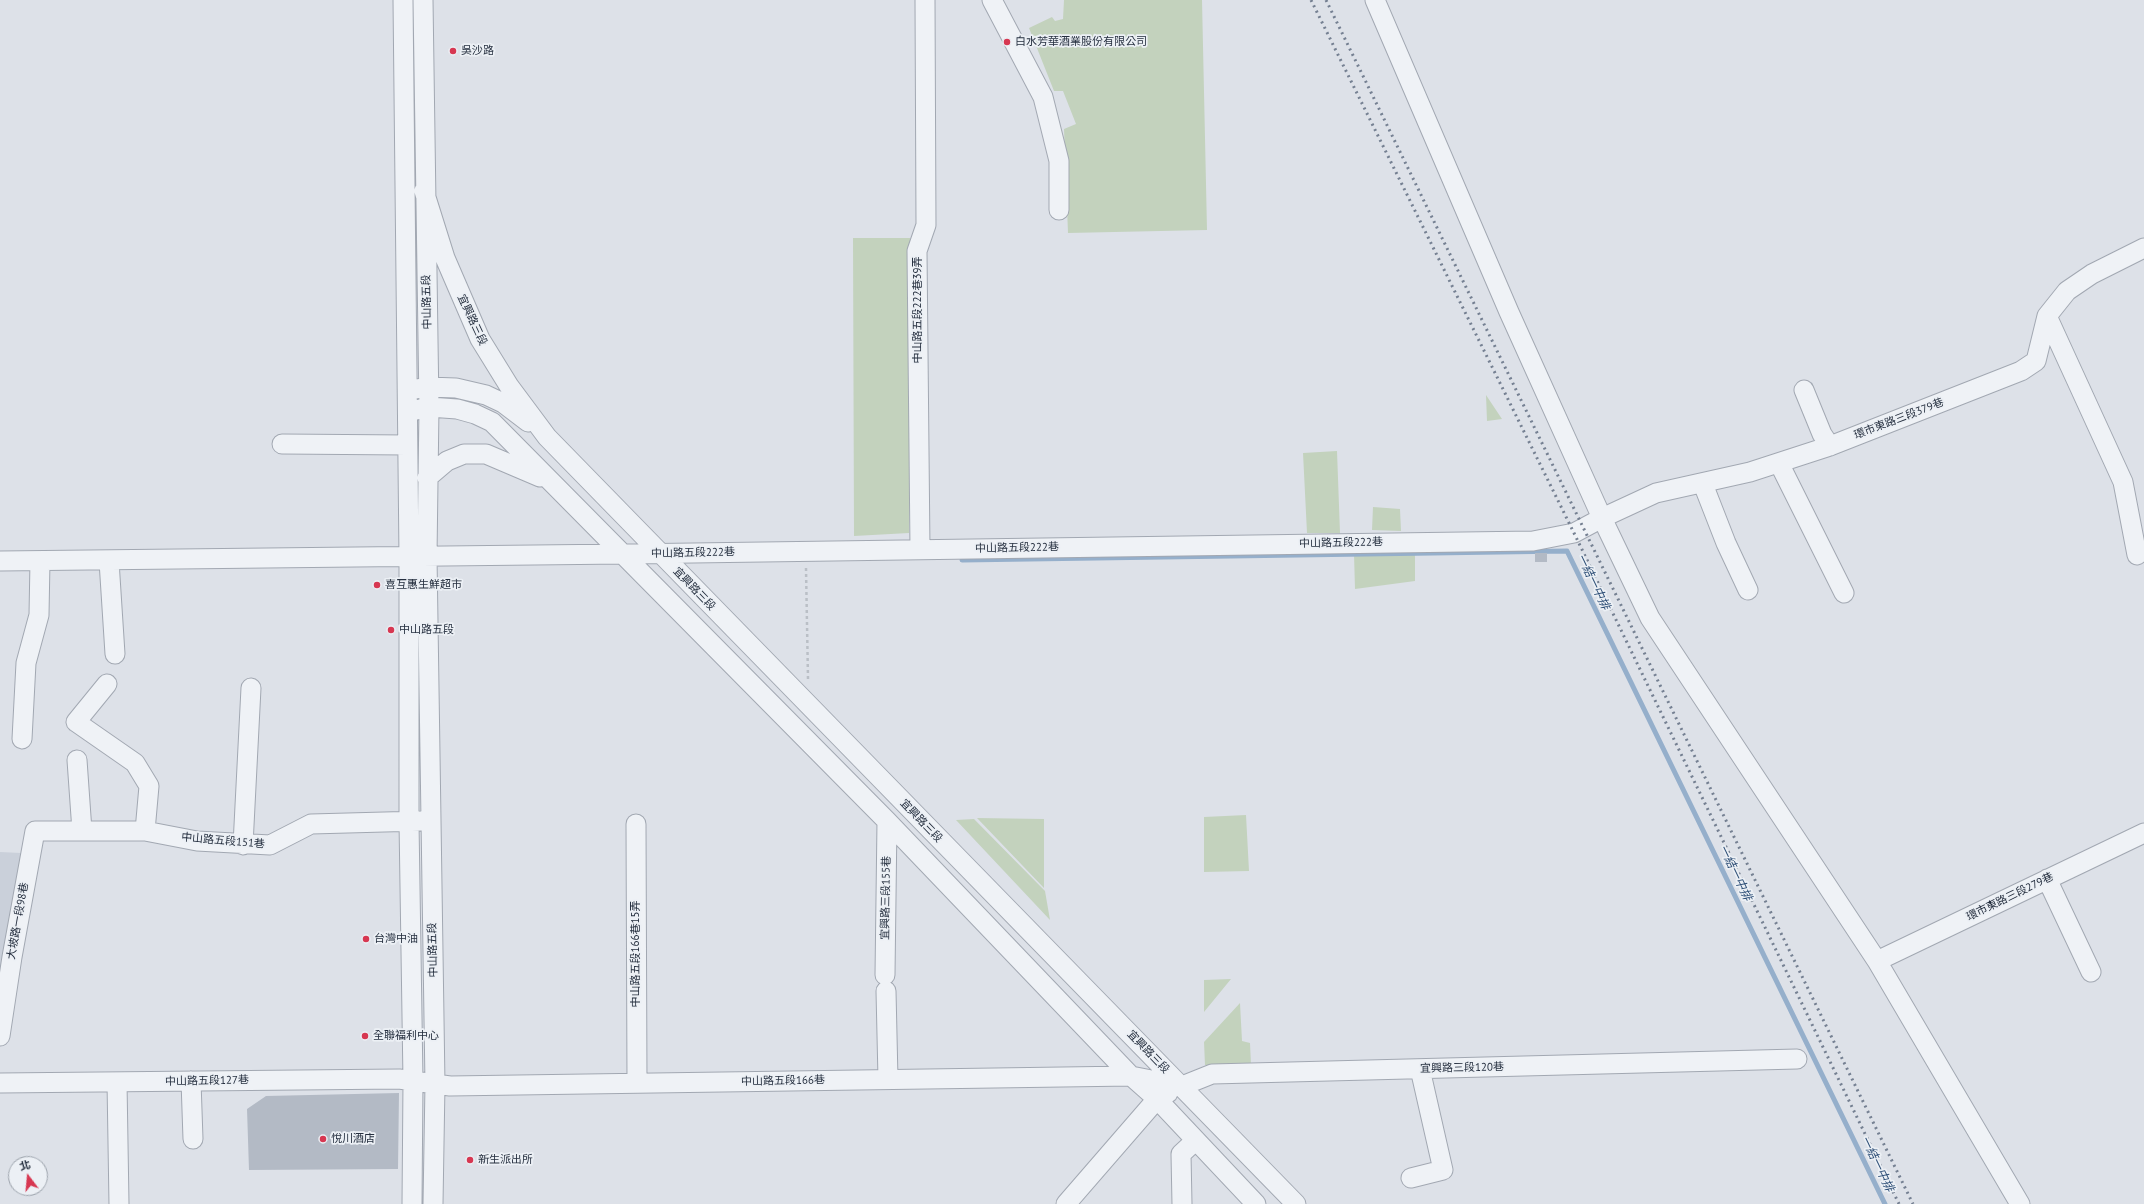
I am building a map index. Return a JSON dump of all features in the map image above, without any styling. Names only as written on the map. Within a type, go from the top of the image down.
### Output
[{"type":"street","name":"中山路五段","points":[[403,0],[407,445],[418,556],[431,821],[435,1084],[433,1204]]},
{"type":"street","name":"中山路五段","points":[[412,1204],[413,1081],[409,822],[418,556],[427,478],[429,407],[424,191],[423,0]]},
{"type":"street","name":"中山路五段222巷39弄","points":[[920,549],[917,251],[926,225],[925,0]]},
{"type":"street","points":[[992,0],[1043,97],[1059,161],[1059,210]]},
{"type":"street","points":[[1375,0],[1506,305],[1602,518],[1650,618],[1877,961],[2020,1204]]},
{"type":"street","name":"宜興路三段","points":[[424,191],[445,258],[480,339],[509,386],[547,436],[659,554],[1296,1204]]},
{"type":"street","name":"環市東路三段379巷","points":[[1602,518],[1656,493],[1703,484],[1750,472],[1830,446],[2021,371],[2036,361],[2047,316],[2067,291],[2092,274],[2144,248]]},
{"type":"street","points":[[2047,316],[2123,482],[2137,555]]},
{"type":"street","name":"宜興路三段","points":[[407,390],[428,387],[456,388],[486,395],[503,403],[547,436]]},
{"type":"street","points":[[1804,390],[1822,434],[1830,446]]},
{"type":"street","points":[[407,411],[429,407],[457,409],[475,414],[492,422],[887,821],[1131,1076],[1157,1099],[1256,1204]]},
{"type":"street","points":[[282,444],[407,445]]},
{"type":"street","points":[[427,478],[447,461],[464,454],[486,454],[528,471],[553,485]]},
{"type":"street","points":[[1779,463],[1844,593]]},
{"type":"street","points":[[1703,484],[1726,543],[1748,590]]},
{"type":"street","name":"中山路五段222巷","points":[[0,561],[659,554],[1533,541],[1574,533],[1602,518]]},
{"type":"street","points":[[22,739],[26,663],[39,614],[40,561]]},
{"type":"street","points":[[109,561],[115,654]]},
{"type":"street","points":[[107,684],[76,722],[135,763],[149,786],[145,832]]},
{"type":"street","points":[[243,845],[251,688]]},
{"type":"street","points":[[77,760],[82,831]]},
{"type":"street","name":"中山路五段151巷","points":[[35,831],[145,832],[197,841],[243,845],[270,845],[310,824],[431,821]]},
{"type":"street","name":"宜興路三段155巷","points":[[887,821],[885,983],[888,1079]]},
{"type":"street","name":"中山路五段166巷15弄","points":[[636,824],[637,1083]]},
{"type":"street","name":"大坡路一段98巷","points":[[0,1036],[12,957],[35,831]]},
{"type":"street","name":"環市東路三段279巷","points":[[1877,961],[2144,834]]},
{"type":"street","points":[[2047,879],[2091,972]]},
{"type":"street","name":"宜興路三段120巷","points":[[1157,1099],[1182,1086],[1212,1074],[1797,1059]]},
{"type":"street","points":[[1411,1178],[1443,1170],[1420,1069]]},
{"type":"street","points":[[1131,1076],[1182,1086]]},
{"type":"street","name":"中山路五段166巷","points":[[435,1084],[450,1086],[1131,1076]]},
{"type":"street","name":"中山路五段127巷","points":[[0,1083],[399,1079],[435,1084]]},
{"type":"street","points":[[191,1081],[193,1139]]},
{"type":"street","points":[[117,1082],[119,1204]]},
{"type":"street","points":[[1066,1204],[1157,1099]]},
{"type":"street","points":[[1182,1204],[1181,1154],[1195,1141]]},
{"type":"path","points":[[806,551],[808,705]]},
{"type":"shaded area","points":[[0,852],[21,853],[0,988]]},
{"type":"green space","points":[[1064,0],[1202,0],[1207,230],[1068,233],[1064,129],[1076,124],[1063,91],[1054,91],[1029,28],[1052,17],[1055,21],[1063,19]]},
{"type":"green space","points":[[853,238],[910,238],[909,533],[854,536]]},
{"type":"green space","points":[[1486,395],[1502,419],[1487,421]]},
{"type":"green space","points":[[1337,451],[1340,533],[1307,533],[1303,453]]},
{"type":"green space","points":[[1373,507],[1400,509],[1401,531],[1372,530]]},
{"type":"green space","points":[[1415,553],[1415,581],[1355,589],[1354,554]]},
{"type":"green space","points":[[1246,815],[1249,871],[1204,872],[1204,817]]},
{"type":"green space","points":[[977,818],[1044,819],[1044,888]]},
{"type":"green space","points":[[974,819],[1045,891],[1050,920],[956,820]]},
{"type":"green space","points":[[1231,979],[1204,1012],[1204,980]]},
{"type":"green space","points":[[1240,1003],[1242,1041],[1250,1043],[1251,1065],[1205,1065],[1204,1042]]},
{"type":"building","points":[[1535,553],[1547,553],[1547,562],[1535,562]]},
{"type":"building","name":"悅川酒店","points":[[399,1093],[398,1169],[249,1170],[247,1109],[266,1096]]},
{"type":"waterway","name":"一結一中排","points":[[962,560],[1567,551],[1885,1204]]},
{"type":"railway","points":[[1311,0],[1574,533],[1899,1204]]},
{"type":"railway","points":[[1326,0],[1913,1204]]},
{"type":"place","name":"白水芳華酒業股份有限公司","points":[[1007,42]]},
{"type":"place","name":"吳沙路","points":[[453,51]]},
{"type":"place","name":"喜互惠生鮮超市","points":[[377,585]]},
{"type":"place","name":"中山路五段","points":[[391,630]]},
{"type":"place","name":"台灣中油","points":[[366,939]]},
{"type":"place","name":"全聯福利中心","points":[[365,1036]]},
{"type":"place","name":"悅川酒店","points":[[323,1139]]},
{"type":"place","name":"新生派出所","points":[[470,1160]]}]
